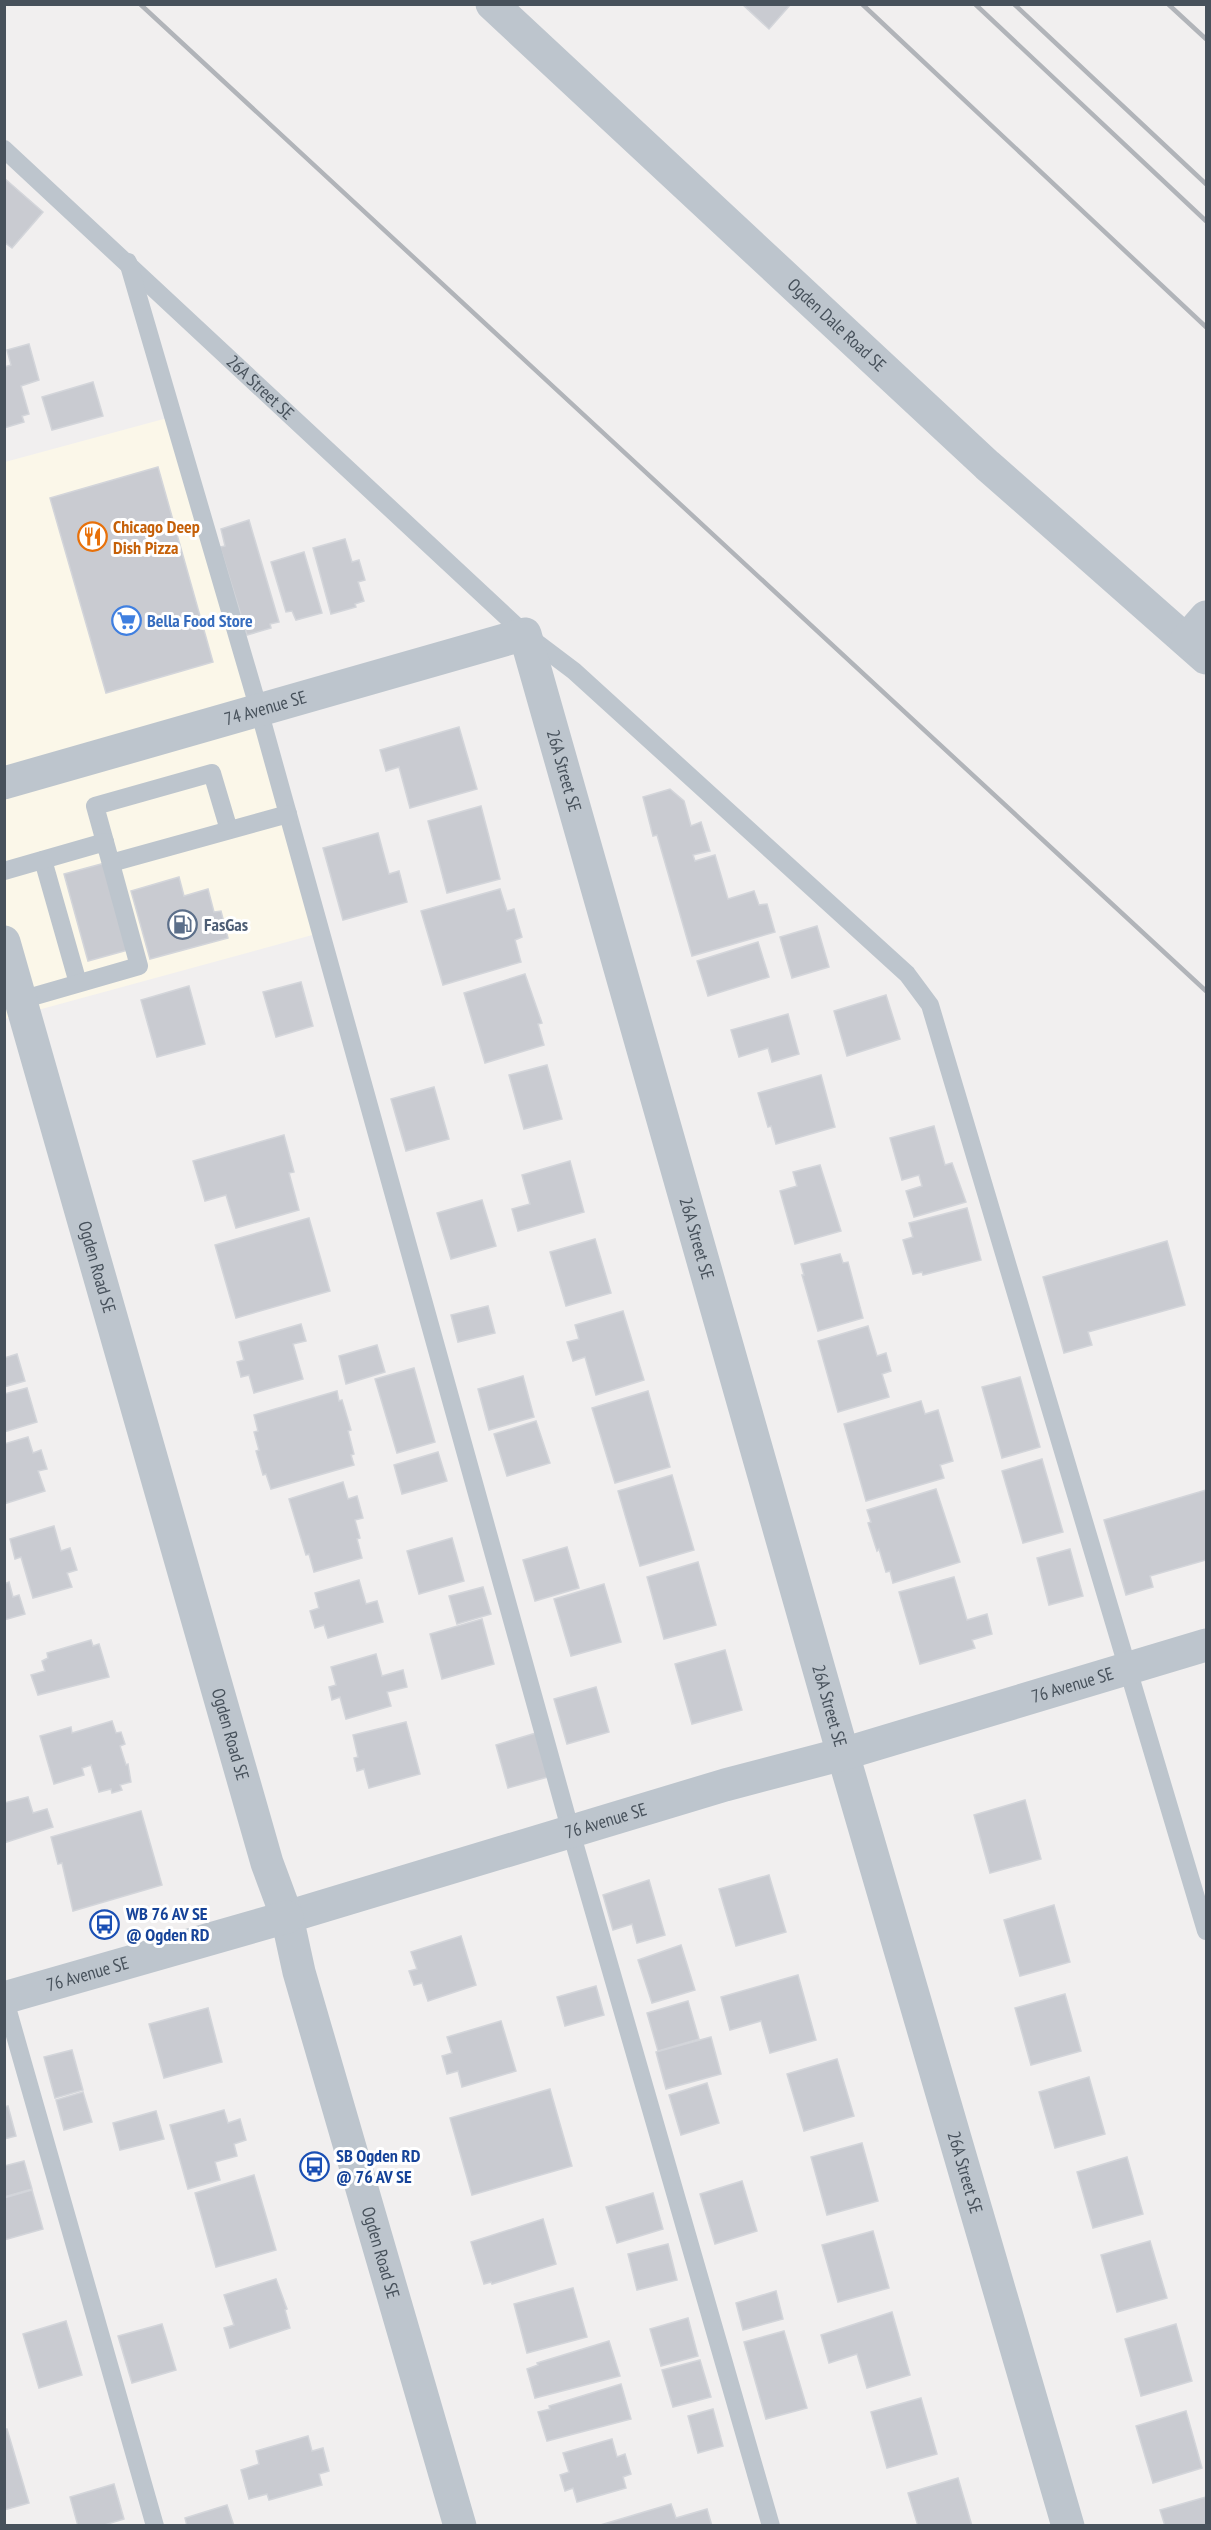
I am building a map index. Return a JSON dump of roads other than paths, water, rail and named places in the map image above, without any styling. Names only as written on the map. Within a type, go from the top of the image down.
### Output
[{"type":"street","name":"Ogden Dale Road SE","points":[[492,4],[987,465],[1200,638]]},
{"type":"street","name":"74 Avenue SE","points":[[4,783],[525,634]]},
{"type":"street","name":"26A Street SE","points":[[525,634],[843,1754],[1068,2526]]},
{"type":"street","name":"Ogden Road SE","points":[[4,942],[267,1863],[287,1917],[299,1972],[460,2526]]},
{"type":"street","name":"76 Avenue SE","points":[[5,1998],[287,1917],[725,1785],[843,1754],[1206,1645]]},
{"type":"lane","name":"26A Street SE","points":[[4,149],[128,261],[525,634]]},
{"type":"lane","points":[[128,261],[259,710],[572,1832],[771,2526]]},
{"type":"lane","points":[[525,634],[574,671],[907,974],[930,1005],[1206,1931]]},
{"type":"lane","points":[[21,1000],[139,966],[95,806],[212,773],[229,830]]},
{"type":"lane","points":[[111,862],[288,814]]},
{"type":"lane","points":[[4,871],[105,842]]},
{"type":"lane","points":[[43,860],[78,983]]},
{"type":"lane","points":[[5,1998],[155,2526]]},
{"type":"railway","points":[[140,4],[1206,991]]},
{"type":"railway","points":[[862,4],[1206,327]]},
{"type":"railway","points":[[975,4],[1206,221]]},
{"type":"railway","points":[[1014,4],[1206,184]]},
{"type":"railway","points":[[1168,4],[1206,39]]},
{"type":"place","name":"Chicago Deep Dish Pizza","points":[[92,537]]},
{"type":"place","name":"Bella Food Store","points":[[126,621]]},
{"type":"place","name":"FasGas","points":[[183,925]]},
{"type":"place","name":"WB 76 AV SE @ Ogden RD","points":[[105,1924]]},
{"type":"place","name":"SB Ogden RD @ 76 AV SE","points":[[315,2166]]}]
